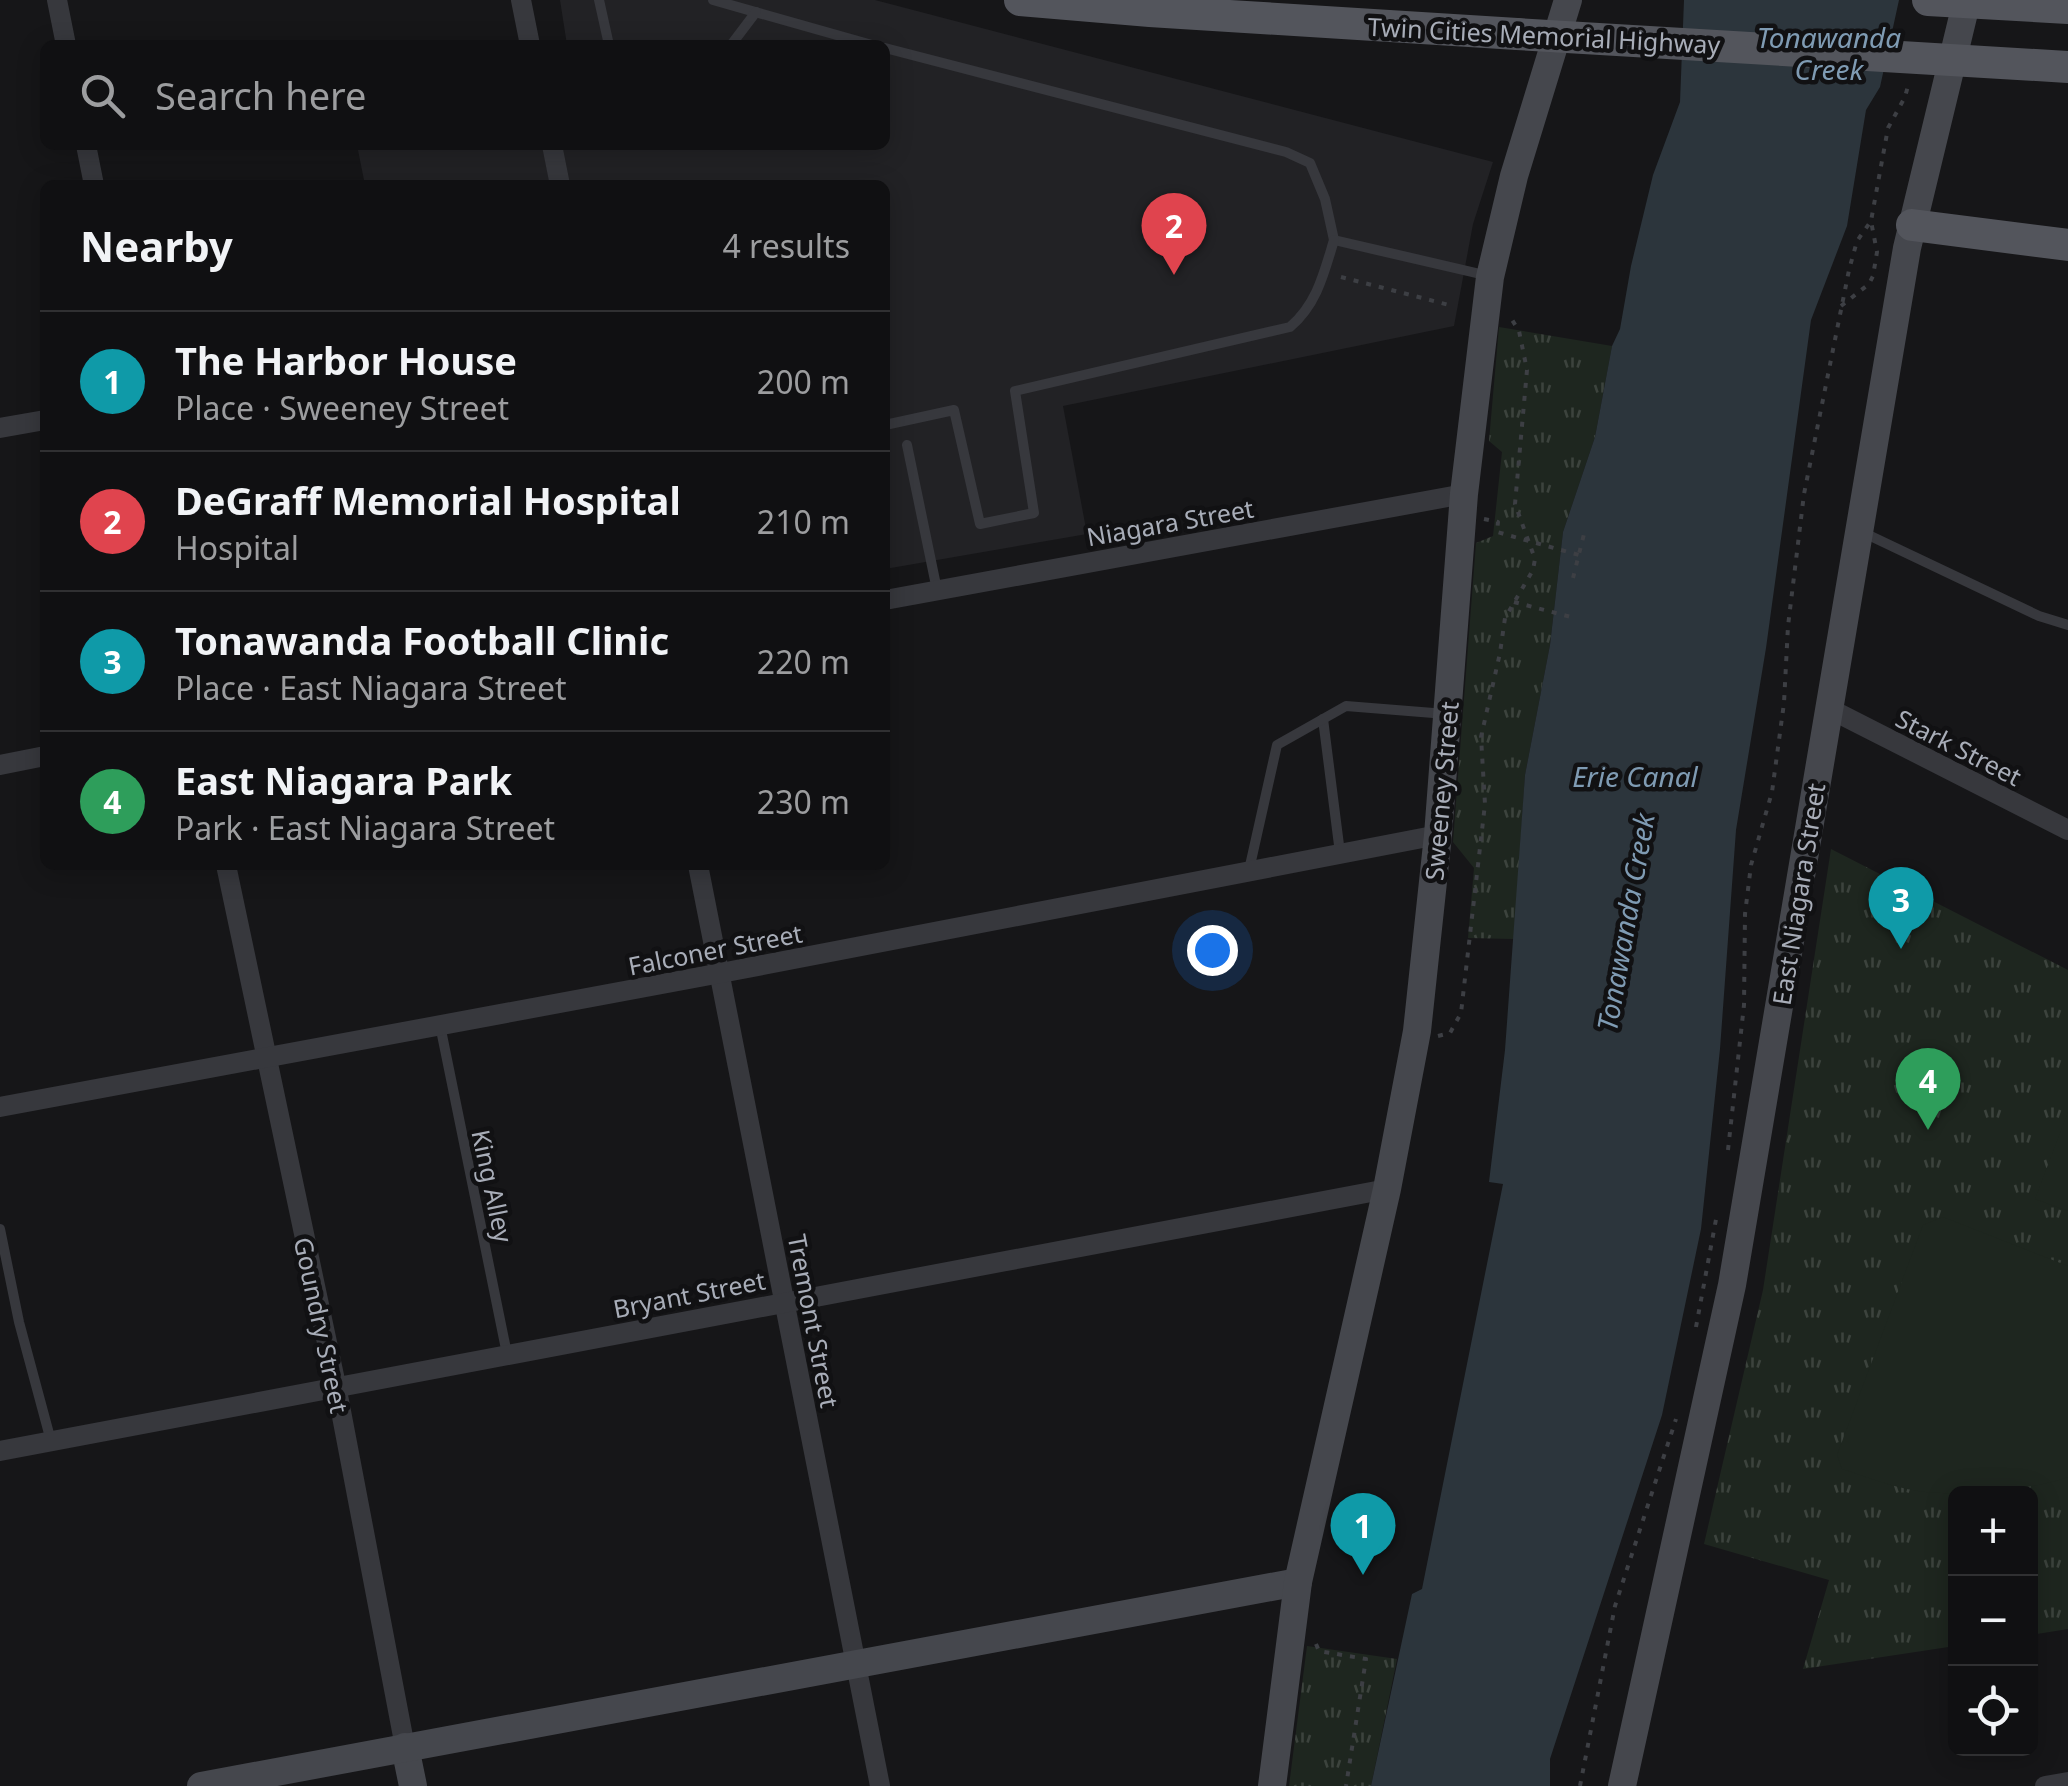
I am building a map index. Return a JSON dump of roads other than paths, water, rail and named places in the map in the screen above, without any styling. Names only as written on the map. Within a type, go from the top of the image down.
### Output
[{"type":"main road","name":"Twin Cities Memorial Highway","points":[[1020,0],[2068,67]]},
{"type":"main road","points":[[1928,0],[2068,8]]},
{"type":"main road","points":[[1912,225],[2068,245]]},
{"type":"street","points":[[57,0],[65,40]]},
{"type":"street","points":[[521,0],[529,40]]},
{"type":"street","name":"Sweeney Street","points":[[1272,1786],[1298,1582],[1387,1188],[1417,1032],[1490,276],[1514,176],[1568,0]]},
{"type":"street","name":"East Niagara Street","points":[[1622,1786],[1732,1285],[1912,225],[1967,0]]},
{"type":"street","points":[[87,150],[93,180]]},
{"type":"street","points":[[553,150],[559,180]]},
{"type":"street","points":[[0,428],[40,421]]},
{"type":"street","name":"Niagara Street","points":[[890,599],[1470,506]]},
{"type":"street","name":"Stark Street","points":[[1828,708],[2068,830]]},
{"type":"street","points":[[0,765],[40,757]]},
{"type":"street","name":"Falconer Street","points":[[0,1107],[721,974],[1438,835]]},
{"type":"street","name":"Goundry Street","points":[[227,870],[336,1385],[413,1786]]},
{"type":"street","name":"Tremont Street","points":[[699,870],[880,1786]]},
{"type":"street","name":"Bryant Street","points":[[0,1451],[1387,1188]]},
{"type":"street","points":[[201,1786],[1298,1582]]},
{"type":"street","points":[[2045,1786],[2068,1782]]},
{"type":"lane","points":[[599,0],[608,40]]},
{"type":"lane","points":[[713,0],[854,40]]},
{"type":"lane","points":[[735,40],[756,12]]},
{"type":"lane","points":[[890,49],[1286,152],[1310,163],[1325,199],[1334,240],[1322,282],[1306,313],[1290,327],[1015,392],[1034,513],[980,524],[954,410],[890,424]]},
{"type":"lane","points":[[1334,240],[1490,276]]},
{"type":"lane","points":[[907,444],[937,590]]},
{"type":"lane","points":[[1859,530],[2039,616],[2068,625]]},
{"type":"lane","points":[[1248,872],[1277,744],[1346,706],[1448,714]]},
{"type":"lane","points":[[1323,719],[1340,854]]},
{"type":"lane","name":"King Alley","points":[[440,1026],[507,1354]]},
{"type":"lane","points":[[0,1229],[19,1322],[51,1441]]},
{"type":"water","name":"Erie Canal","points":[[1684,0],[1899,0],[1880,87],[1866,110],[1847,226],[1811,320],[1766,648],[1736,830],[1720,1049],[1701,1229],[1662,1415],[1550,1759],[1550,1786],[1371,1786],[1412,1594],[1422,1589],[1503,1184],[1489,1182],[1505,1050],[1525,775],[1550,645],[1563,532],[1595,437],[1612,346],[1620,329],[1653,175],[1680,102]]},
{"type":"place","name":"DeGraff Memorial Hospital","points":[[1174,275]]},
{"type":"place","name":"Tonawanda Football Clinic","points":[[1901,949]]},
{"type":"place","name":"East Niagara Park","points":[[1928,1130]]},
{"type":"place","name":"The Harbor House","points":[[1363,1575]]},
{"type":"water label","name":"Tonawanda Creek","points":[[1829,53]]},
{"type":"water label","name":"Tonawanda Creek","points":[[1625,922]]}]
